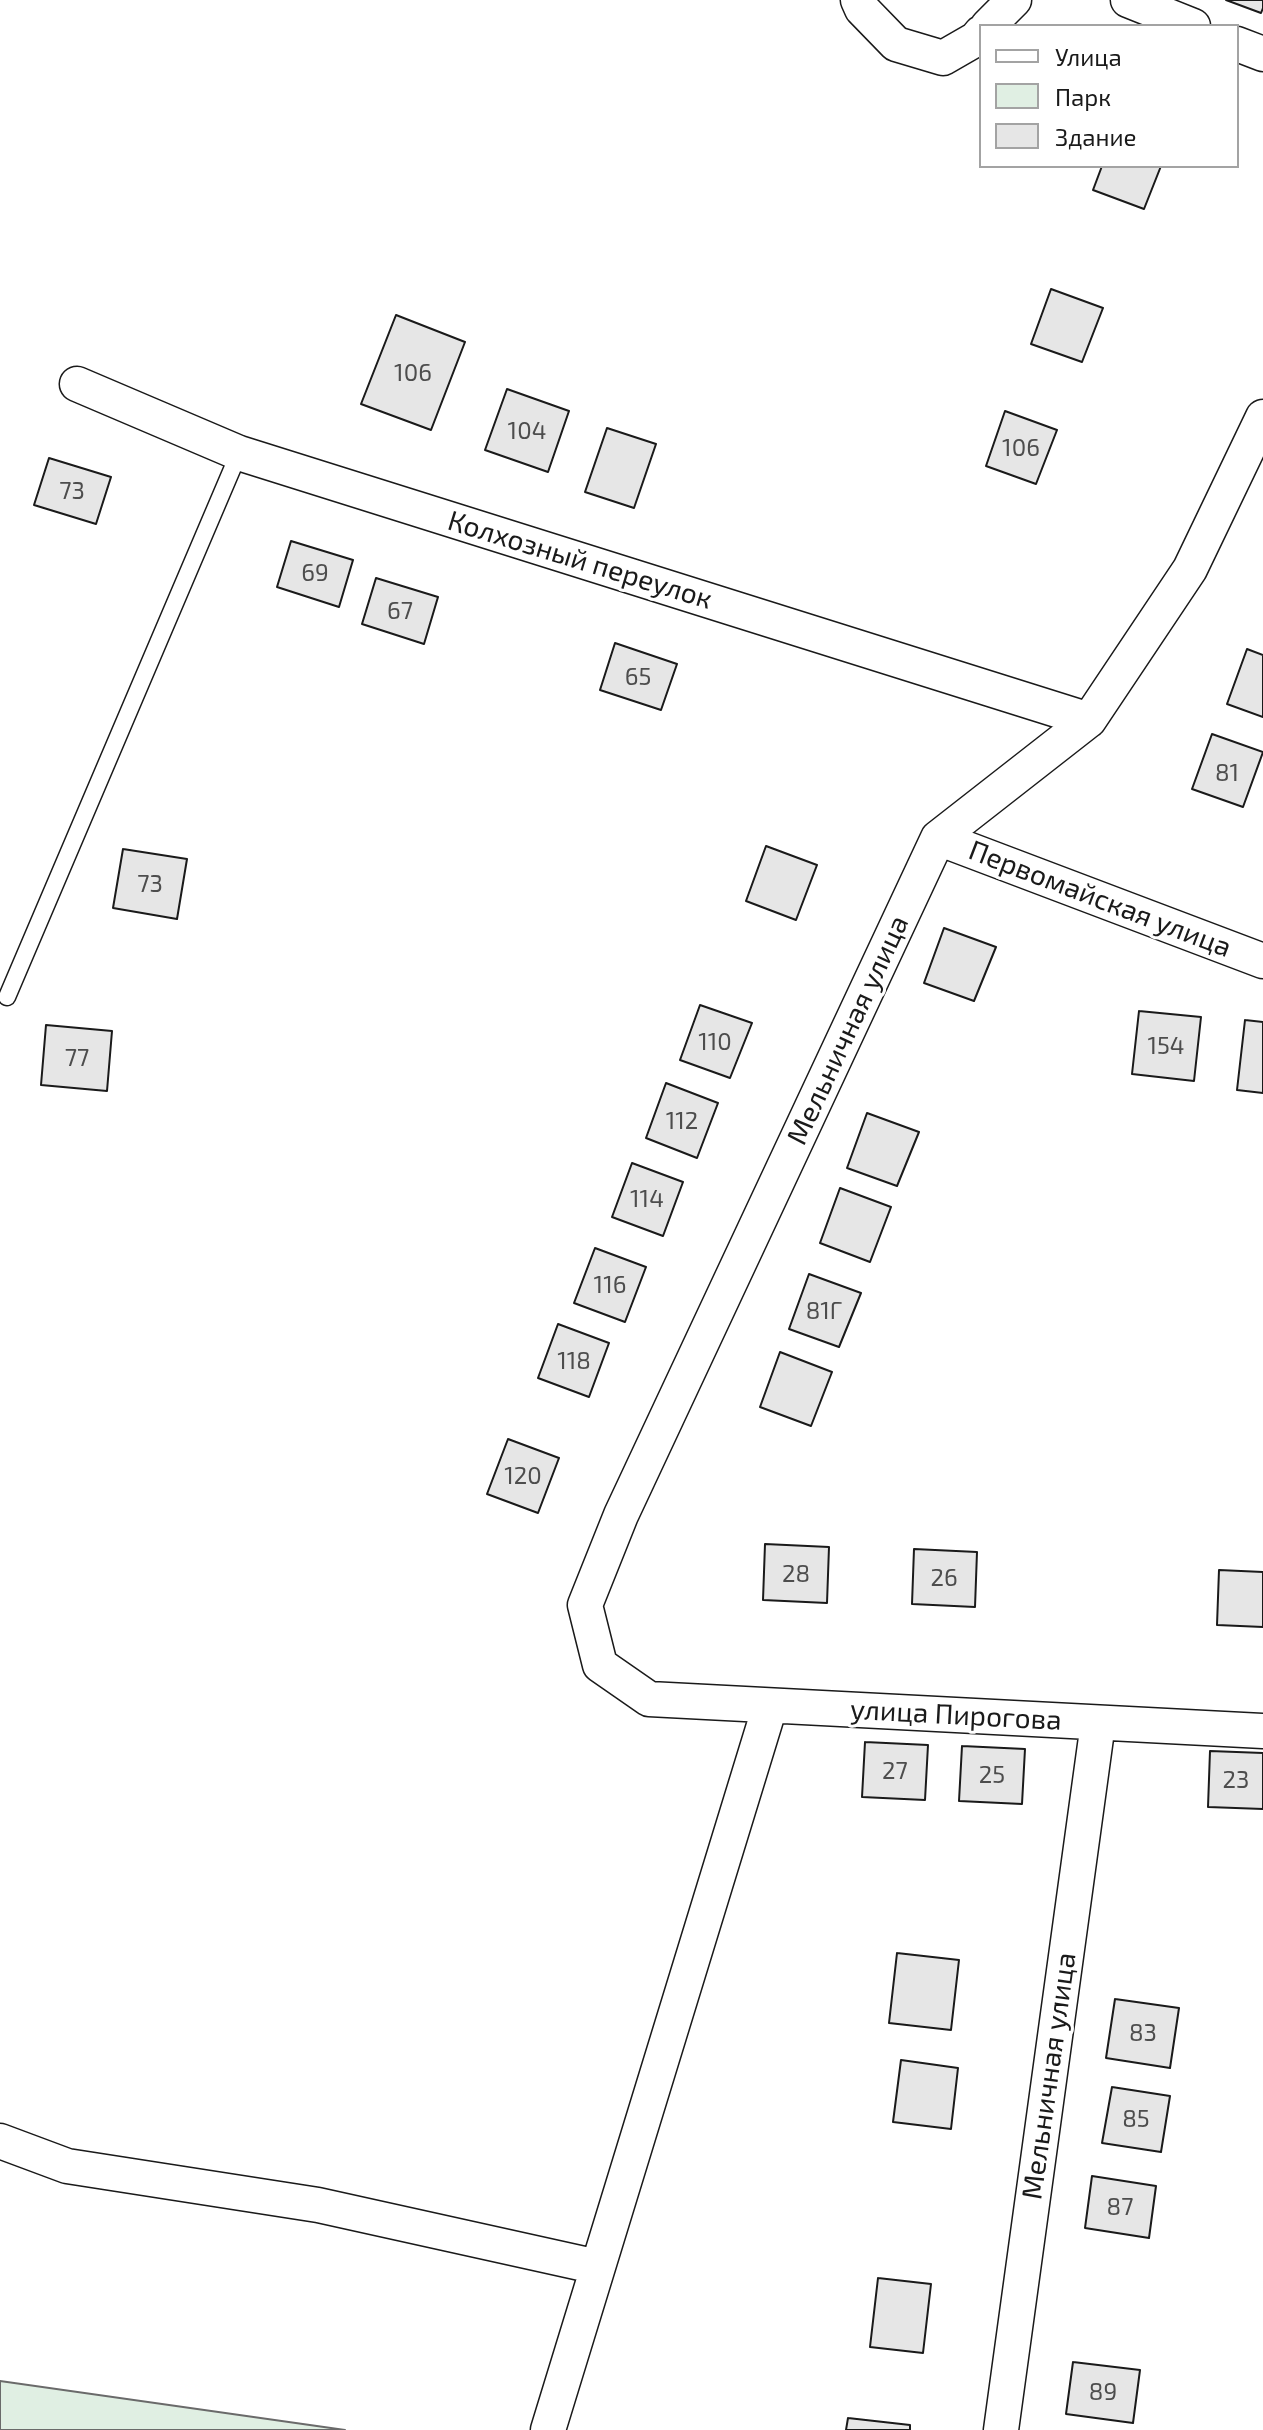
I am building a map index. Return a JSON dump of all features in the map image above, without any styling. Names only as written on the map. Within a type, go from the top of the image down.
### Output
[{"type":"street","points":[[858,0],[862,9],[896,44],[943,58],[979,35]]},
{"type":"street","points":[[990,24],[1014,0]]},
{"type":"street","points":[[1128,0],[1188,24]]},
{"type":"street","points":[[1239,45],[1263,54]]},
{"type":"street","name":"Колхозный переулок","points":[[77,384],[239,453],[1089,720]]},
{"type":"street","name":"Мельничная улица","points":[[649,1699],[600,1665],[585,1605],[621,1515],[938,838],[1089,720],[1190,569],[1263,417]]},
{"type":"street","name":"Первомайская улица","points":[[938,838],[1263,961]]},
{"type":"street","name":"улица Пирогова","points":[[649,1699],[1263,1731]]},
{"type":"street","points":[[548,2430],[770,1706]]},
{"type":"street","name":"Мельничная улица","points":[[1001,2430],[1098,1723]]},
{"type":"street","points":[[0,2141],[67,2166],[318,2205],[598,2267]]},
{"type":"lane","points":[[7,997],[239,453]]},
{"type":"green space","points":[[0,2381],[345,2430],[0,2430]]},
{"type":"building","points":[[1226,0],[1263,0],[1263,8],[1261,13]]},
{"type":"building","points":[[1101,168],[1160,168],[1144,209],[1093,190]]},
{"type":"building","points":[[1051,289],[1103,308],[1082,362],[1031,344]]},
{"type":"building","points":[[396,315],[465,342],[431,430],[361,404]]},
{"type":"building","points":[[507,389],[569,411],[548,472],[485,450]]},
{"type":"building","points":[[1005,411],[1057,430],[1036,484],[986,466]]},
{"type":"building","points":[[607,428],[656,444],[634,508],[585,492]]},
{"type":"building","points":[[49,458],[111,477],[96,524],[34,505]]},
{"type":"building","points":[[291,541],[353,560],[339,607],[277,587]]},
{"type":"building","points":[[376,578],[438,597],[424,644],[362,624]]},
{"type":"building","points":[[615,643],[677,664],[661,710],[600,690]]},
{"type":"building","points":[[1247,649],[1263,655],[1263,717],[1227,704]]},
{"type":"building","points":[[1212,734],[1263,752],[1243,807],[1192,789]]},
{"type":"building","points":[[766,846],[817,865],[796,920],[746,901]]},
{"type":"building","points":[[123,849],[187,859],[177,919],[113,908]]},
{"type":"building","points":[[944,928],[996,947],[974,1001],[924,983]]},
{"type":"building","points":[[700,1005],[752,1023],[730,1078],[680,1060]]},
{"type":"building","points":[[1139,1011],[1201,1017],[1194,1081],[1132,1074]]},
{"type":"building","points":[[1245,1020],[1263,1022],[1263,1093],[1237,1090]]},
{"type":"building","points":[[46,1025],[112,1031],[107,1091],[41,1085]]},
{"type":"building","points":[[666,1083],[718,1103],[697,1158],[646,1138]]},
{"type":"building","points":[[867,1113],[919,1132],[897,1186],[847,1168]]},
{"type":"building","points":[[632,1163],[683,1182],[663,1236],[612,1217]]},
{"type":"building","points":[[840,1188],[891,1207],[870,1262],[820,1243]]},
{"type":"building","points":[[595,1248],[646,1267],[625,1322],[574,1303]]},
{"type":"building","points":[[809,1274],[861,1293],[839,1347],[789,1329]]},
{"type":"building","points":[[558,1324],[609,1343],[589,1397],[538,1378]]},
{"type":"building","points":[[780,1352],[832,1372],[811,1426],[760,1407]]},
{"type":"building","points":[[508,1439],[559,1458],[538,1513],[487,1494]]},
{"type":"building","points":[[765,1544],[829,1547],[827,1603],[763,1600]]},
{"type":"building","points":[[914,1549],[977,1552],[975,1607],[912,1604]]},
{"type":"building","points":[[1219,1570],[1263,1572],[1263,1627],[1217,1625]]},
{"type":"building","points":[[865,1742],[928,1745],[925,1800],[862,1797]]},
{"type":"building","points":[[962,1746],[1025,1749],[1022,1804],[959,1801]]},
{"type":"building","points":[[1210,1751],[1263,1753],[1263,1809],[1208,1807]]},
{"type":"building","points":[[897,1953],[959,1960],[951,2030],[889,2023]]},
{"type":"building","points":[[1115,1999],[1179,2008],[1170,2068],[1106,2058]]},
{"type":"building","points":[[901,2060],[958,2068],[951,2129],[893,2122]]},
{"type":"building","points":[[1112,2087],[1170,2096],[1161,2152],[1102,2143]]},
{"type":"building","points":[[1092,2176],[1156,2186],[1149,2238],[1085,2228]]},
{"type":"building","points":[[878,2278],[931,2284],[923,2353],[870,2347]]},
{"type":"building","points":[[1073,2362],[1140,2370],[1133,2423],[1066,2414]]},
{"type":"building","points":[[848,2418],[910,2425],[910,2430],[846,2430]]}]
